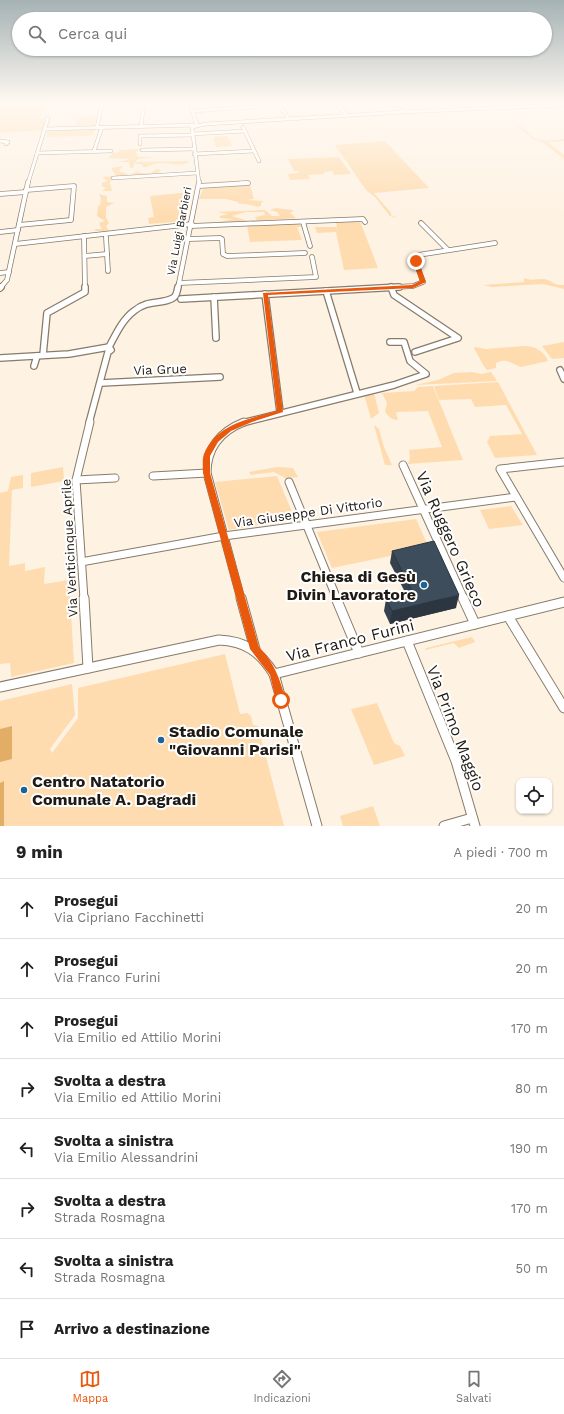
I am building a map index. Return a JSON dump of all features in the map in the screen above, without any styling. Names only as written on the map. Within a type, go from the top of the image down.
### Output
[{"type":"street","points":[[0,141],[8,142],[6,144]]},
{"type":"street","points":[[0,288],[7,280],[26,191],[41,141]]},
{"type":"street","points":[[94,152],[98,141]]},
{"type":"street","name":"Via Luigi Barbieri","points":[[105,351],[127,317],[135,309],[146,304],[168,299],[176,294],[192,225],[199,186],[193,141]]},
{"type":"street","points":[[250,141],[259,161]]},
{"type":"street","points":[[142,150],[254,150]]},
{"type":"street","points":[[37,153],[111,151]]},
{"type":"street","points":[[113,178],[197,173]]},
{"type":"street","points":[[199,186],[248,183]]},
{"type":"street","points":[[0,194],[74,186],[70,220],[0,232]]},
{"type":"street","points":[[15,244],[192,225],[363,219],[365,222]]},
{"type":"street","points":[[303,222],[310,246]]},
{"type":"street","points":[[421,223],[448,250]]},
{"type":"street","points":[[34,366],[40,355],[46,313],[85,292],[84,236]]},
{"type":"street","points":[[106,237],[108,271]]},
{"type":"street","points":[[189,239],[220,238],[222,239],[223,254],[227,256],[305,253]]},
{"type":"street","points":[[168,299],[413,286],[422,283],[423,279],[416,261],[416,256],[424,253],[495,243]]},
{"type":"street","points":[[85,257],[107,254]]},
{"type":"street","points":[[179,283],[316,277],[312,257]]},
{"type":"street","points":[[0,273],[9,272]]},
{"type":"street","points":[[391,287],[394,295],[458,338],[415,352]]},
{"type":"street","points":[[326,291],[357,393]]},
{"type":"street","points":[[176,294],[181,299]]},
{"type":"street","points":[[265,294],[280,412]]},
{"type":"street","points":[[214,297],[216,338]]},
{"type":"street","points":[[255,649],[207,473],[207,456],[219,436],[238,424],[280,412],[394,385],[426,374],[410,361],[404,342],[390,342]]},
{"type":"street","points":[[0,358],[105,351]]},
{"type":"street","name":"Via Venticinque Aprile","points":[[88,668],[76,480],[78,463],[101,382],[105,351]]},
{"type":"street","points":[[560,370],[564,379]]},
{"type":"street","name":"Via Grue","points":[[101,382],[220,377]]},
{"type":"street","points":[[564,462],[500,469],[564,578]]},
{"type":"street","name":"Via Ruggero Grieco","points":[[403,465],[475,624]]},
{"type":"street","points":[[153,476],[207,473]]},
{"type":"street","points":[[76,480],[115,478]]},
{"type":"street","points":[[289,482],[359,653]]},
{"type":"street","name":"Via Giuseppe Di Vittorio","points":[[81,562],[224,536],[516,496]]},
{"type":"street","name":"Via Franco Furini","points":[[0,687],[219,640],[232,640],[255,649],[266,661],[274,674],[564,602]]},
{"type":"street","points":[[508,616],[564,708]]},
{"type":"street","name":"Via Primo Maggio","points":[[407,642],[456,761],[474,822]]},
{"type":"street","points":[[274,674],[317,826]]},
{"type":"street","points":[[444,826],[474,822]]},
{"type":"shaded area","points":[[214,141],[229,141],[232,146],[216,147]]},
{"type":"shaded area","points":[[385,141],[429,188],[374,193],[391,213],[391,215],[397,218],[390,216],[375,197],[366,190],[335,145]]},
{"type":"shaded area","points":[[539,141],[564,141],[548,142],[564,155],[564,159]]},
{"type":"shaded area","points":[[143,149],[136,152],[138,157],[156,157],[138,159],[135,162],[190,161],[183,164],[160,163],[144,167],[142,167],[143,165],[135,163],[133,168],[130,168],[129,162],[118,162],[131,159],[108,158],[113,153],[120,152],[118,150]]},
{"type":"shaded area","points":[[339,157],[351,174],[334,175],[332,171],[324,172],[324,174],[308,175],[310,179],[290,180],[288,174],[299,173],[298,171],[294,171],[288,159]]},
{"type":"shaded area","points":[[123,166],[119,171],[130,175],[138,171],[140,173],[151,173],[156,169],[162,170],[157,173],[171,173],[113,178],[110,182],[112,191],[102,191],[106,188],[102,186],[102,183],[108,181],[102,177],[116,176],[111,168]]},
{"type":"shaded area","points":[[250,184],[254,199],[244,200],[264,201],[261,203],[261,206],[239,204],[238,202],[226,199],[199,199],[203,188],[212,188],[212,186]]},
{"type":"shaded area","points":[[191,192],[185,221],[149,224],[148,218],[154,217],[150,196]]},
{"type":"shaded area","points":[[99,194],[107,196],[107,202],[114,203],[106,207],[106,218],[109,223],[106,226],[109,231],[94,231],[96,229],[102,229],[99,223],[105,221],[97,216],[98,206],[100,205],[101,199]]},
{"type":"shaded area","points":[[275,208],[292,210],[294,211],[290,213],[296,218],[257,221],[255,217],[265,215],[264,212],[246,212],[232,216],[248,221],[218,222],[233,219],[220,218],[220,216],[228,214],[217,212],[265,210],[272,216],[280,216],[277,212],[270,210]]},
{"type":"shaded area","points":[[360,221],[378,268],[344,270],[336,232],[317,233],[315,227],[337,227],[336,222]]},
{"type":"shaded area","points":[[300,223],[301,227],[297,227],[302,240],[250,242],[247,225]]},
{"type":"shaded area","points":[[524,278],[531,280],[546,279],[560,285],[564,285],[564,289],[543,284],[492,287],[483,285],[524,282]]},
{"type":"shaded area","points":[[564,342],[564,358],[552,359],[542,346]]},
{"type":"shaded area","points":[[524,346],[539,350],[544,354],[548,361],[521,367],[506,361],[500,361],[496,363],[496,368],[487,370],[474,349],[475,347],[486,349]]},
{"type":"shaded area","points":[[472,372],[481,374],[491,372],[497,381],[415,385],[438,380],[454,373]]},
{"type":"shaded area","points":[[498,382],[537,455],[495,458],[487,442],[490,436],[522,434],[506,405],[475,407],[471,399],[439,400],[434,386]]},
{"type":"shaded area","points":[[433,386],[463,460],[408,464],[410,458],[409,450],[442,447],[428,411],[398,412],[396,413],[398,420],[394,419],[388,416],[385,411],[387,403],[382,393],[414,391],[418,387]]},
{"type":"shaded area","points":[[374,393],[379,413],[371,419],[364,394]]},
{"type":"shaded area","points":[[374,425],[379,429],[384,447],[392,465],[385,465]]},
{"type":"shaded area","points":[[63,467],[64,481],[31,487],[31,473]]},
{"type":"shaded area","points":[[277,467],[293,468],[298,477],[285,478],[274,472],[251,475],[249,472]]},
{"type":"shaded area","points":[[23,475],[23,488],[12,490],[9,566],[25,563],[25,571],[45,567],[44,584],[69,580],[74,663],[11,677],[10,663],[0,664],[0,493],[8,491],[11,477]]},
{"type":"shaded area","points":[[277,476],[295,519],[229,530],[215,482]]},
{"type":"shaded area","points":[[511,506],[523,525],[489,529],[480,510]]},
{"type":"shaded area","points":[[416,519],[429,548],[332,568],[317,532]]},
{"type":"shaded area","points":[[472,637],[475,642],[459,648],[454,643],[425,650],[426,648]]},
{"type":"shaded area","name":"Stadio Comunale \"Giovanni Parisi\"","points":[[225,654],[240,714],[247,713],[251,716],[253,725],[258,726],[284,826],[0,826],[0,701],[72,684],[75,715],[50,749],[52,753],[78,718],[78,688]]},
{"type":"shaded area","points":[[377,703],[394,743],[400,746],[405,756],[374,765],[351,709]]},
{"type":"shaded area","points":[[12,726],[12,759],[0,762],[0,729]]},
{"type":"shaded area","points":[[4,781],[4,826],[0,826],[0,783]]},
{"type":"shaded area","points":[[373,806],[380,826],[343,826],[340,816]]},
{"type":"building","name":"Chiesa di Gesù Divin Lavoratore","points":[[434,541],[459,595],[392,611],[386,599],[413,593],[392,551]]},
{"type":"place","name":"Chiesa di Gesù Divin Lavoratore","points":[[424,585]]},
{"type":"place","name":"Stadio Comunale \"Giovanni Parisi\"","points":[[161,740]]},
{"type":"place","name":"Centro Natatorio Comunale A. Dagradi","points":[[24,790]]},
{"type":"route","points":[[281,700],[274,674],[266,661],[255,649],[207,473],[207,456],[219,436],[228,430],[238,424],[280,412],[265,294],[418,285],[423,282],[423,279],[416,261]]}]
